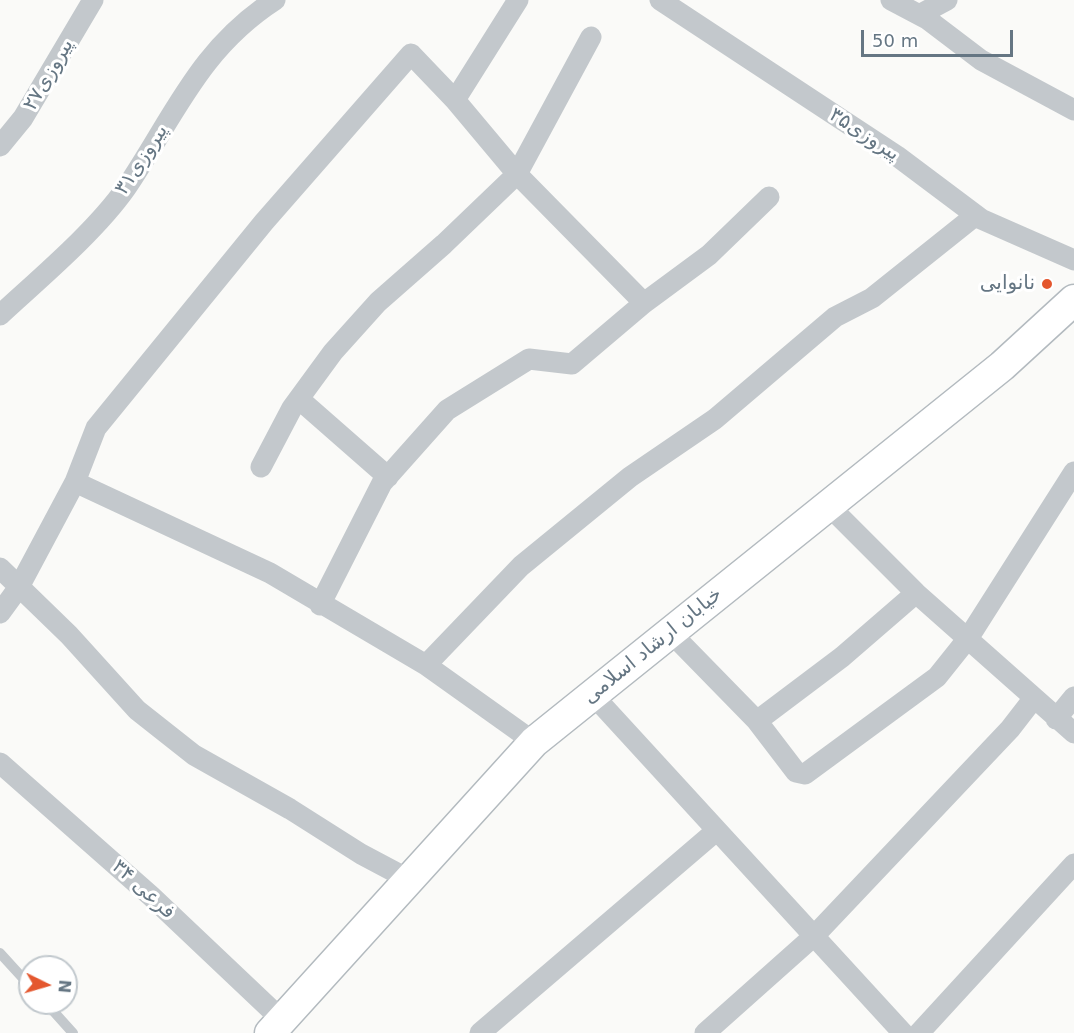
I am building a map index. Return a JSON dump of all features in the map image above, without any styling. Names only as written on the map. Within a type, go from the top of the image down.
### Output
[{"type":"street","name":"پیروزی۲۷","points":[[0,146],[23,118],[93,0]]},
{"type":"street","name":"پیروزی۳۱","points":[[0,315],[73,247],[124,190],[190,84],[228,35],[275,0]]},
{"type":"street","points":[[455,100],[518,0]]},
{"type":"street","name":"پیروزی۳۵","points":[[660,0],[897,156],[976,215],[1074,260]]},
{"type":"street","points":[[891,0],[919,15],[981,60],[1074,110]]},
{"type":"street","points":[[919,15],[947,0]]},
{"type":"street","points":[[261,467],[299,399],[333,352],[378,302],[444,244],[517,174],[591,37]]},
{"type":"street","points":[[0,613],[19,586],[75,482],[96,428],[264,222],[411,54],[455,100],[517,174],[644,303]]},
{"type":"street","points":[[320,605],[388,477],[447,410],[528,359],[572,364],[644,303],[710,255],[769,197]]},
{"type":"street","points":[[426,665],[521,566],[621,484],[715,419],[835,317],[872,298],[976,215]]},
{"type":"street","name":"خیابان ارشاد اسلامی","points":[[276,1027],[534,742],[827,504],[1002,366],[1074,300]]},
{"type":"street","points":[[299,399],[388,477]]},
{"type":"street","points":[[671,633],[757,721],[796,772],[805,774],[937,677],[969,638],[1074,472]]},
{"type":"street","points":[[75,482],[270,573],[320,605],[426,665],[534,742]]},
{"type":"street","points":[[827,504],[916,593],[1074,733]]},
{"type":"street","points":[[0,568],[69,635],[137,710],[194,754],[290,809],[361,854],[410,880]]},
{"type":"street","points":[[757,721],[842,657],[916,593]]},
{"type":"street","points":[[592,694],[903,1033]]},
{"type":"street","points":[[1056,719],[1074,697]]},
{"type":"street","points":[[705,1033],[814,936],[1010,729],[1034,698]]},
{"type":"street","name":"فرعی ۳۴","points":[[0,763],[151,896],[276,1027]]},
{"type":"street","points":[[480,1033],[716,831]]},
{"type":"street","points":[[919,1033],[1074,864]]},
{"type":"lane","points":[[0,953],[18,973]]},
{"type":"lane","points":[[57,1015],[74,1033]]},
{"type":"place","name":"نانوایی","points":[[1047,284]]}]
